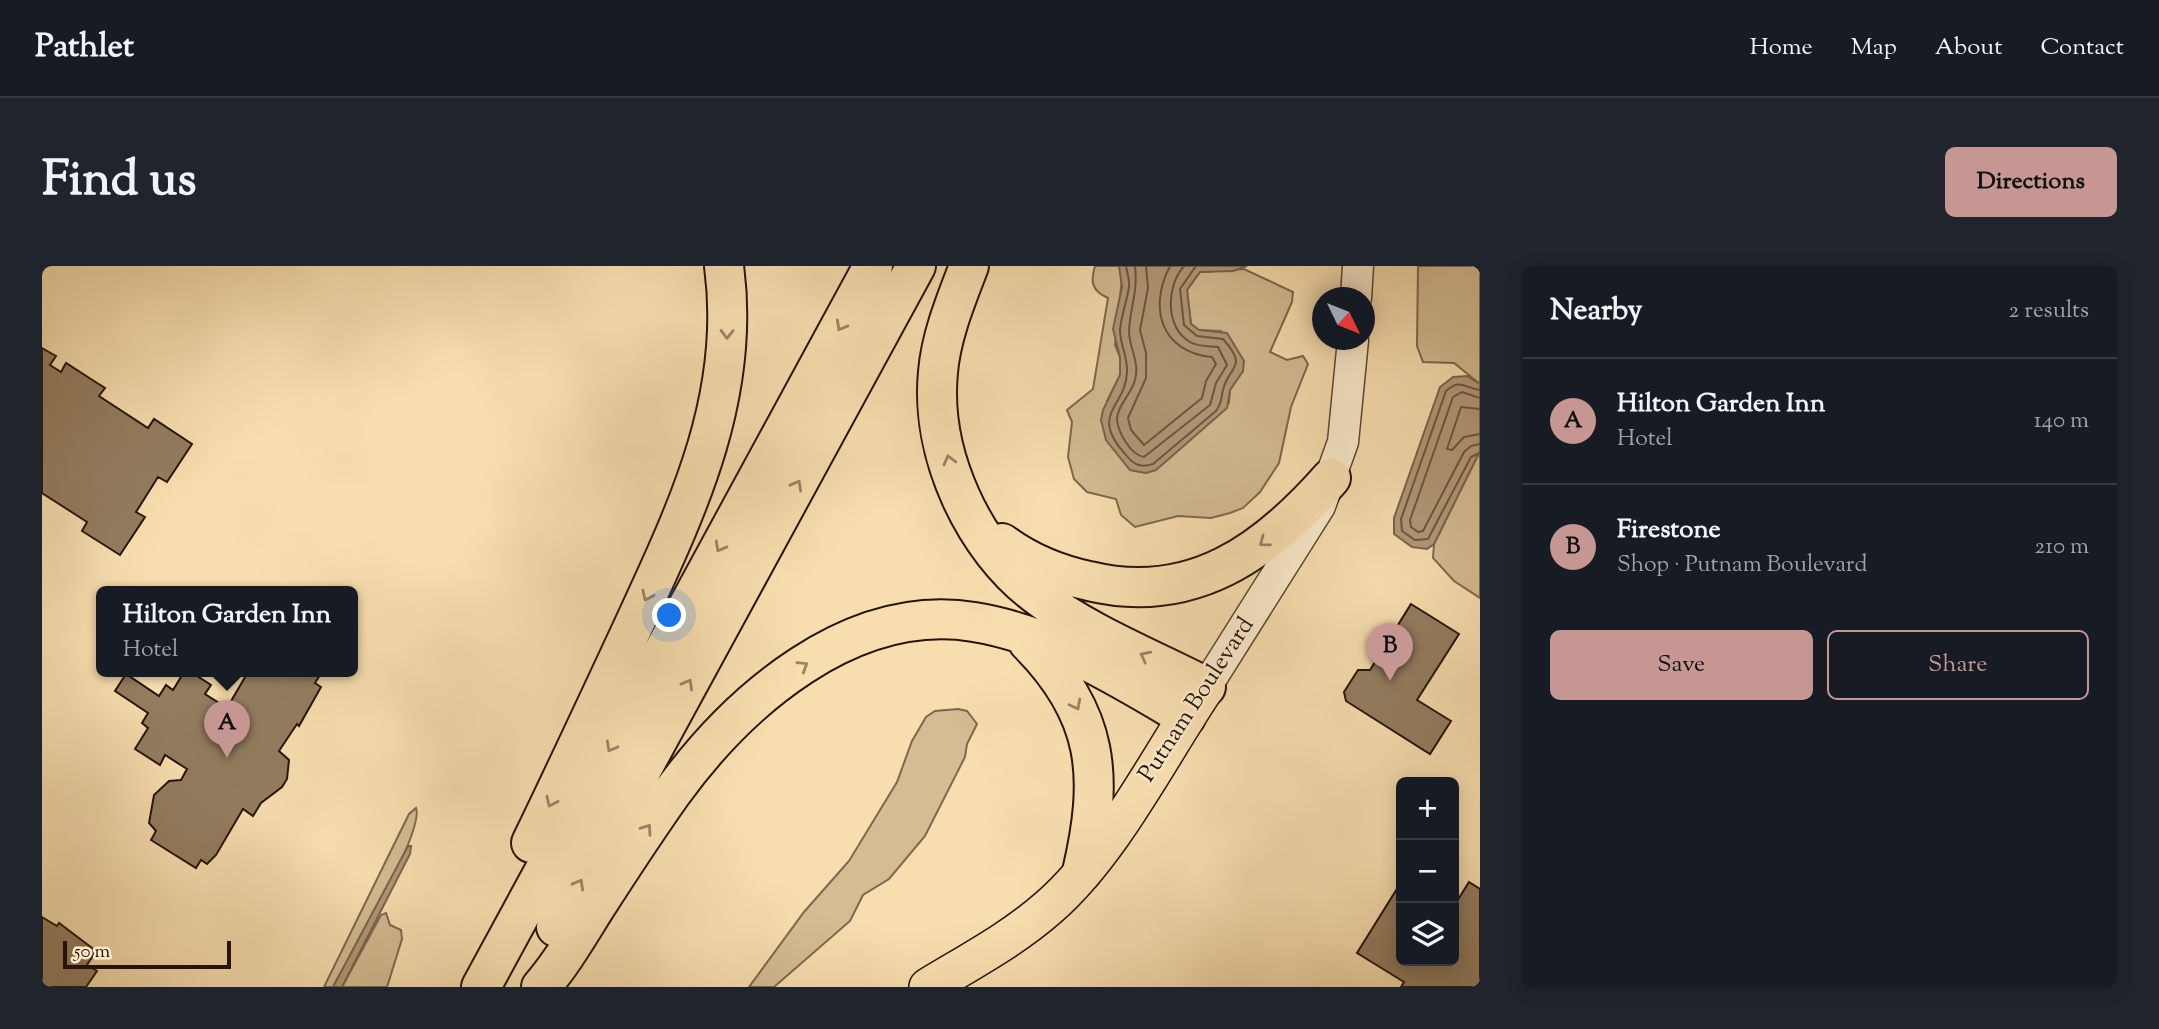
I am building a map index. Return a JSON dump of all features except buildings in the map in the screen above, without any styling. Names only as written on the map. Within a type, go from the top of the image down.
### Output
[{"type":"highway","points":[[480,987],[487,948],[502,904],[696,486],[713,433],[726,362],[727,308],[724,266]]},
{"type":"highway","points":[[480,987],[873,266]]},
{"type":"highway","points":[[523,987],[916,266]]},
{"type":"highway","points":[[970,266],[942,348],[937,393],[948,462],[975,523],[1003,565],[1041,598],[1196,702]]},
{"type":"highway","points":[[975,523],[1010,549],[1059,574],[1133,588],[1174,585],[1213,573],[1250,552],[1303,509],[1331,478]]},
{"type":"highway","points":[[541,987],[698,758],[732,721],[771,688],[838,646],[894,625],[961,620],[1019,634],[1091,665],[1196,702]]},
{"type":"highway","points":[[1019,634],[1063,682],[1088,732],[1095,782],[1091,830],[1082,872]]},
{"type":"main road","name":"Putnam Boulevard","points":[[928,987],[1022,928],[1048,908],[1082,872],[1111,833],[1196,702]]},
{"type":"street","points":[[1357,287],[1358,266]]},
{"type":"street","name":"Putnam Boulevard","points":[[1196,702],[1301,539],[1331,478],[1348,411],[1352,350]]},
{"type":"shaded area","points":[[1095,266],[1119,266],[1122,278],[1115,345],[1120,357],[1120,375],[1107,401],[1130,470],[1146,473],[1229,403],[1230,390],[1243,371],[1221,331],[1199,330],[1191,324],[1187,290],[1200,272],[1244,269],[1293,292],[1292,302],[1270,352],[1287,360],[1303,356],[1308,364],[1291,407],[1279,463],[1260,492],[1243,508],[1211,518],[1178,516],[1135,527],[1121,515],[1116,499],[1087,492],[1074,479],[1068,457],[1072,422],[1067,410],[1093,389],[1108,298],[1094,285]]},
{"type":"shaded area","points":[[1418,266],[1480,266],[1480,384],[1454,363],[1423,362],[1417,346]]},
{"type":"shaded area","points":[[1480,451],[1480,598],[1454,581],[1433,558],[1434,544]]},
{"type":"shaded area","points":[[935,711],[967,711],[977,724],[967,744],[965,757],[925,836],[889,879],[863,895],[850,921],[774,987],[749,987],[804,912],[849,861],[897,782],[912,741],[926,717]]},
{"type":"shaded area","points":[[416,808],[416,821],[398,868],[333,987],[324,987],[409,814]]},
{"type":"shaded area","points":[[386,913],[390,925],[401,930],[402,939],[387,987],[342,987],[381,915]]},
{"type":"water","points":[[1119,266],[1247,266],[1233,271],[1200,272],[1187,290],[1191,324],[1199,330],[1227,333],[1244,361],[1243,371],[1230,390],[1227,408],[1156,470],[1146,473],[1130,470],[1106,440],[1101,420],[1120,375],[1120,357],[1113,329],[1122,287]]},
{"type":"water","points":[[1467,376],[1480,384],[1480,451],[1434,544],[1427,549],[1412,547],[1394,534],[1394,518],[1440,387],[1453,377]]},
{"type":"water","points":[[408,846],[411,846],[410,854],[342,987],[333,987]]},
{"type":"place","name":"Firestone","points":[[1390,681]]},
{"type":"place","name":"Hilton Garden Inn","points":[[227,758]]}]
